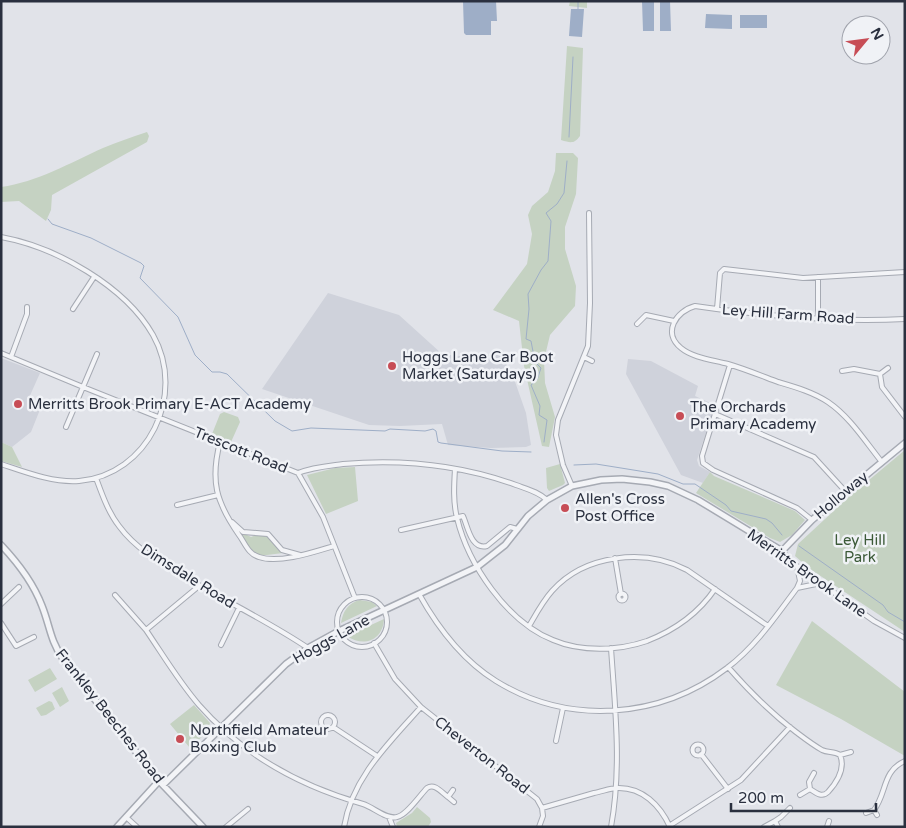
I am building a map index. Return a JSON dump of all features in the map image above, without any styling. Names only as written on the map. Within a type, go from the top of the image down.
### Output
[{"type":"street","points":[[572,486],[563,465],[556,435],[558,420],[588,346],[590,303],[589,213]]},
{"type":"street","points":[[1,237],[41,248],[57,255],[94,277],[121,297],[154,336],[164,369],[164,403],[161,418],[142,448],[119,467],[96,478],[64,481],[1,464]]},
{"type":"street","points":[[717,309],[720,273],[724,269],[803,278],[905,272]]},
{"type":"street","points":[[73,309],[94,277]]},
{"type":"street","points":[[818,277],[818,319]]},
{"type":"street","name":"Ley Hill Farm Road","points":[[674,321],[679,314],[695,306],[760,316],[818,319],[905,319]]},
{"type":"street","points":[[11,357],[27,314],[26,307]]},
{"type":"street","points":[[637,324],[646,315],[674,321],[672,336],[682,349],[801,389],[828,402],[840,411],[881,461]]},
{"type":"street","name":"Trescott Road","points":[[1,353],[298,473],[316,467],[356,463],[410,462],[455,469],[502,480],[542,495],[547,500]]},
{"type":"street","points":[[66,427],[97,354]]},
{"type":"street","points":[[584,357],[592,361]]},
{"type":"street","points":[[730,365],[702,456],[703,463],[713,470],[797,508],[812,520]]},
{"type":"street","points":[[842,371],[854,369],[880,374],[888,368]]},
{"type":"street","points":[[880,374],[882,387],[905,417]]},
{"type":"street","points":[[716,414],[814,458],[821,463],[846,492]]},
{"type":"street","points":[[220,442],[215,473],[220,503],[250,552],[258,557],[268,558],[302,555],[334,546]]},
{"type":"street","name":"Holloway","points":[[782,551],[812,520],[905,443]]},
{"type":"street","points":[[455,469],[456,517],[465,543],[478,567],[498,599],[529,626],[553,640],[574,646],[611,648],[640,643],[669,632],[697,611],[715,589]]},
{"type":"street","points":[[298,473],[323,517],[355,598]]},
{"type":"street","name":"Dimsdale Road","points":[[96,478],[118,526],[131,540],[157,561],[308,648]]},
{"type":"street","name":"Merritts Brook Lane","points":[[478,567],[504,545],[528,516],[547,500],[572,486],[600,480],[622,479],[650,482],[668,486],[698,500],[782,551],[797,566],[874,621],[905,638]]},
{"type":"street","points":[[177,505],[218,495]]},
{"type":"street","points":[[401,530],[463,516],[473,540],[477,545],[484,547],[510,527],[517,529]]},
{"type":"street","points":[[229,520],[243,532],[268,534],[282,550],[291,554],[302,555]]},
{"type":"street","name":"Frankley Beeches Road","points":[[1,545],[18,564],[38,595],[53,642],[63,659],[161,783],[203,827]]},
{"type":"street","points":[[529,626],[541,605],[553,590],[579,570],[606,560],[638,557],[679,566],[768,626]]},
{"type":"street","points":[[616,558],[621,594]]},
{"type":"street","points":[[419,594],[446,636],[468,659],[495,680],[518,693],[563,708],[616,711],[656,704],[674,698],[705,683],[728,667],[753,644],[797,588],[800,581],[797,566]]},
{"type":"street","name":"Hoggs Lane","points":[[117,827],[286,664],[308,648],[339,631],[478,567]]},
{"type":"street","points":[[797,588],[821,583]]},
{"type":"street","points":[[146,630],[199,586]]},
{"type":"street","points":[[1,604],[19,587]]},
{"type":"street","points":[[115,595],[146,630],[198,704],[221,728],[263,760],[281,771],[329,794],[371,806],[389,817],[397,817],[403,814],[430,786],[434,786],[454,802]]},
{"type":"street","points":[[355,598],[370,598],[377,602],[384,611],[386,630],[380,639],[374,643],[363,646],[354,645],[346,640],[339,631],[337,620],[340,610],[346,603],[355,598]]},
{"type":"street","points":[[221,646],[239,608]]},
{"type":"street","points":[[1,623],[16,646],[34,637]]},
{"type":"street","name":"Cheverton Road","points":[[374,643],[395,679],[421,707],[537,799],[542,808],[616,788]]},
{"type":"street","points":[[611,648],[618,760],[611,827]]},
{"type":"street","points":[[728,667],[746,688],[790,727],[822,750],[836,752],[840,755],[842,770],[832,788],[825,795],[820,795],[810,789]]},
{"type":"street","points":[[344,827],[351,800],[361,779],[378,756],[421,707]]},
{"type":"street","points":[[556,741],[563,708]]},
{"type":"street","points":[[334,727],[378,756]]},
{"type":"street","points":[[616,788],[632,790],[646,796],[656,804],[670,826],[741,780],[790,727]]},
{"type":"street","points":[[840,755],[851,752]]},
{"type":"street","points":[[701,754],[728,788]]},
{"type":"street","points":[[866,813],[874,810],[880,800],[890,772],[898,764],[905,761]]},
{"type":"street","points":[[810,789],[809,782],[814,773]]},
{"type":"street","points":[[800,795],[810,789]]},
{"type":"street","points":[[448,797],[453,790]]},
{"type":"street","points":[[539,827],[543,816],[542,808]]},
{"type":"street","points":[[764,827],[781,817],[790,808]]},
{"type":"street","points":[[226,827],[248,809]]},
{"type":"street","points":[[874,810],[877,815]]},
{"type":"street","points":[[126,817],[137,827]]},
{"type":"street","points":[[389,817],[393,827]]},
{"type":"street","points":[[775,821],[778,827]]},
{"type":"street","points":[[827,827],[829,821]]},
{"type":"shaded area","name":"Hoggs Lane Car Boot Market (Saturdays)","points":[[328,293],[399,315],[441,353],[455,356],[501,355],[513,376],[526,413],[531,445],[526,447],[491,448],[448,445],[442,424],[369,425],[262,389]]},
{"type":"shaded area","name":"Merritts Brook Primary E-ACT Academy","points":[[1,358],[40,373],[28,400],[41,407],[31,432],[12,447],[1,442]]},
{"type":"shaded area","name":"The Orchards Primary Academy","points":[[628,359],[651,361],[698,386],[695,396],[715,405],[697,460],[699,466],[710,472],[703,483],[681,475],[626,374]]},
{"type":"green space","points":[[570,1],[587,1],[587,8],[569,6]]},
{"type":"green space","points":[[567,46],[583,48],[580,136],[572,142],[561,140]]},
{"type":"green space","points":[[147,132],[149,136],[147,142],[52,195],[51,210],[46,221],[19,201],[1,202],[1,187],[27,181],[66,166],[103,148]]},
{"type":"green space","points":[[556,153],[573,153],[578,158],[576,194],[565,227],[565,249],[576,286],[575,306],[550,335],[544,360],[545,383],[555,417],[549,447],[542,446],[524,366],[519,321],[493,310],[527,264],[532,234],[528,215],[532,206],[548,192],[555,171]]},
{"type":"green space","points":[[224,412],[238,417],[240,422],[231,442],[212,434],[220,414]]},
{"type":"green space","points":[[1,442],[12,447],[22,467],[1,461]]},
{"type":"green space","name":"Ley Hill Park","points":[[905,450],[905,632],[810,569],[795,556],[798,544],[851,495]]},
{"type":"green space","points":[[560,464],[565,483],[549,491],[547,488],[546,468]]},
{"type":"green space","points":[[355,467],[358,501],[326,514],[307,475],[335,468]]},
{"type":"green space","points":[[710,472],[714,476],[795,511],[805,520],[792,535],[780,542],[770,538],[696,493]]},
{"type":"green space","points":[[242,535],[251,537],[256,535],[266,536],[283,553],[259,556],[251,551]]},
{"type":"green space","points":[[360,600],[372,602],[377,606],[341,623],[347,608],[352,603]]},
{"type":"green space","points":[[384,619],[380,632],[372,640],[353,640],[347,636]]},
{"type":"green space","points":[[812,621],[905,692],[905,756],[841,719],[776,685]]},
{"type":"green space","points":[[50,668],[57,679],[35,692],[28,680]]},
{"type":"green space","points":[[62,687],[69,701],[60,707],[52,693]]},
{"type":"green space","points":[[49,701],[52,702],[55,709],[41,716],[36,708]]},
{"type":"green space","points":[[194,705],[210,723],[207,732],[190,748],[170,724]]},
{"type":"green space","points":[[417,807],[430,818],[431,822],[428,827],[397,827],[396,823],[412,813]]},
{"type":"water","points":[[463,1],[496,1],[497,21],[491,21],[491,35],[466,35],[464,33]]},
{"type":"water","points":[[642,1],[654,1],[654,31],[643,31]]},
{"type":"water","points":[[660,1],[670,1],[671,31],[660,31]]},
{"type":"water","points":[[571,9],[584,9],[582,37],[569,36]]},
{"type":"water","points":[[706,14],[732,15],[732,29],[705,28]]},
{"type":"water","points":[[740,15],[767,15],[767,28],[740,28]]},
{"type":"waterway","points":[[578,1],[578,9]]},
{"type":"waterway","points":[[569,137],[573,57]]},
{"type":"waterway","points":[[544,442],[547,420],[539,415],[540,406],[531,385],[537,380],[541,368],[535,362],[531,341],[526,339],[529,309],[528,294],[548,261],[551,221],[546,213],[557,204],[564,193],[567,161]]},
{"type":"waterway","points":[[48,219],[52,224],[91,238],[141,263],[144,266],[140,278],[178,317],[195,355],[212,372],[227,374],[275,421],[292,431],[311,428],[385,431],[390,429],[425,431],[433,429],[436,431],[438,442],[441,443],[502,451],[531,452]]},
{"type":"waterway","points":[[574,465],[596,464],[658,474],[683,484],[695,484],[726,505],[731,511],[766,519],[782,535]]},
{"type":"waterway","points":[[799,546],[883,605],[888,612],[905,622]]},
{"type":"place","name":"Hoggs Lane Car Boot Market (Saturdays)","points":[[392,366]]},
{"type":"place","name":"Merritts Brook Primary E-ACT Academy","points":[[18,404]]},
{"type":"place","name":"The Orchards Primary Academy","points":[[680,416]]},
{"type":"place","name":"Allen's Cross Post Office","points":[[565,508]]},
{"type":"place","name":"Northfield Amateur Boxing Club","points":[[180,739]]}]
